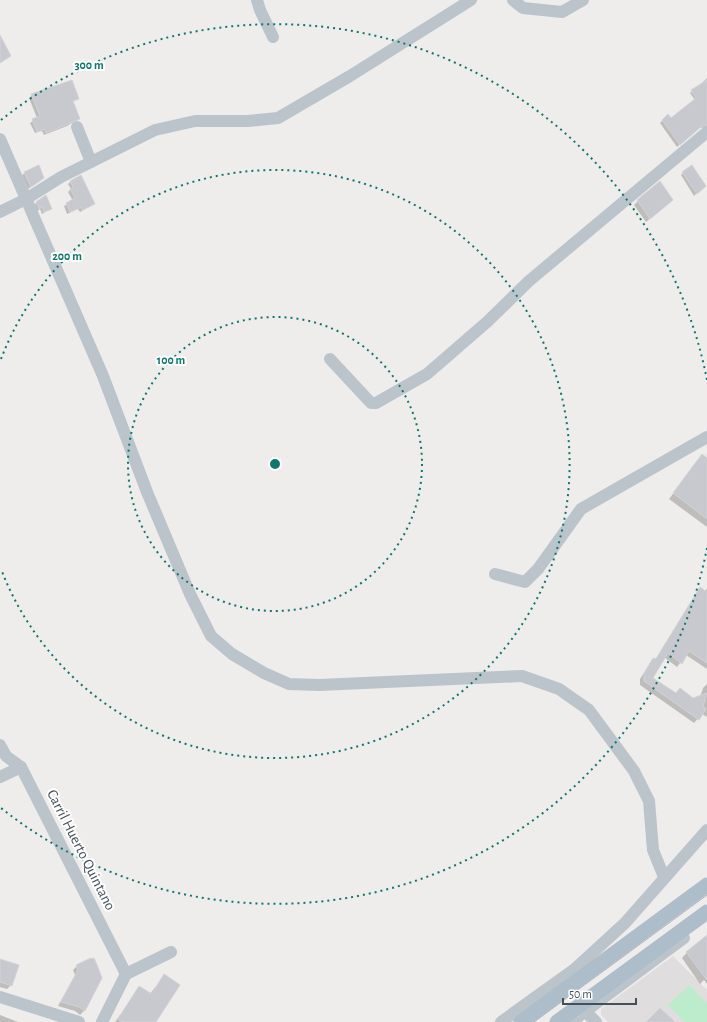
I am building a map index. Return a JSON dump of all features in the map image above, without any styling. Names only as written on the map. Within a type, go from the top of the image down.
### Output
[{"type":"main road","points":[[521,1022],[707,885]]},
{"type":"main road","points":[[557,1022],[707,912]]},
{"type":"street","points":[[257,0],[273,38]]},
{"type":"street","points":[[0,212],[26,199],[61,177],[155,130],[195,121],[248,121],[278,118],[350,76],[470,0]]},
{"type":"street","points":[[513,0],[523,8],[562,12],[583,0]]},
{"type":"street","points":[[77,127],[91,162]]},
{"type":"street","points":[[330,359],[371,404],[376,403],[427,374],[487,322],[529,280],[707,132]]},
{"type":"street","points":[[0,139],[103,376],[147,492],[187,587],[211,636],[232,654],[264,673],[289,684],[319,685],[522,676],[559,689],[589,710],[634,771],[649,801],[653,850],[664,877]]},
{"type":"street","points":[[495,574],[524,582],[538,569],[581,509],[707,437]]},
{"type":"street","name":"Carril Huerto Quintano","points":[[0,745],[6,756],[20,767],[126,974]]},
{"type":"street","points":[[0,777],[20,767]]},
{"type":"street","points":[[501,1022],[576,968],[625,923],[707,830]]},
{"type":"street","points":[[571,1022],[707,921]]},
{"type":"street","points":[[102,1022],[126,974],[171,952]]},
{"type":"street","points":[[0,997],[78,1022]]},
{"type":"street","points":[[585,1012],[596,1022]]},
{"type":"shaded area","points":[[673,956],[707,990],[707,1022],[608,1022],[601,1015],[601,1009]]},
{"type":"green space","points":[[689,985],[707,1003],[707,1022],[685,1022],[668,1005]]},
{"type":"building","points":[[0,35],[11,56],[0,63]]},
{"type":"building","points":[[72,80],[79,99],[73,101],[80,119],[46,133],[45,129],[37,132],[32,119],[40,116],[31,94]]},
{"type":"building","points":[[707,80],[707,125],[702,126],[680,145],[662,120],[668,114],[671,118],[696,98],[691,90]]},
{"type":"building","points":[[39,165],[44,178],[31,187],[24,172]]},
{"type":"building","points":[[692,165],[706,186],[697,194],[682,172]]},
{"type":"building","points":[[81,175],[95,204],[82,210],[81,207],[70,212],[66,203],[75,198],[70,189],[73,187],[70,181]]},
{"type":"building","points":[[660,181],[673,200],[650,219],[637,200]]},
{"type":"building","points":[[46,195],[52,209],[44,212],[42,207],[39,209],[36,202]]},
{"type":"building","points":[[702,454],[707,458],[707,519],[673,493]]},
{"type":"building","points":[[700,587],[707,592],[707,663],[689,651],[682,664],[668,653],[653,678],[676,693],[680,688],[693,698],[707,693],[703,706],[706,709],[699,720],[644,681],[644,674],[653,658],[656,659]]},
{"type":"building","points":[[707,935],[707,980],[686,952]]},
{"type":"building","points":[[94,958],[102,978],[85,1011],[79,1007],[61,1002],[78,970],[76,965]]},
{"type":"building","points":[[0,959],[19,965],[12,986],[0,982]]},
{"type":"building","points":[[164,974],[180,985],[156,1022],[122,1022],[118,1019],[139,986],[152,994]]},
{"type":"building","points":[[660,1008],[675,1022],[646,1022]]},
{"type":"tram line","points":[[534,1022],[707,895]]}]
